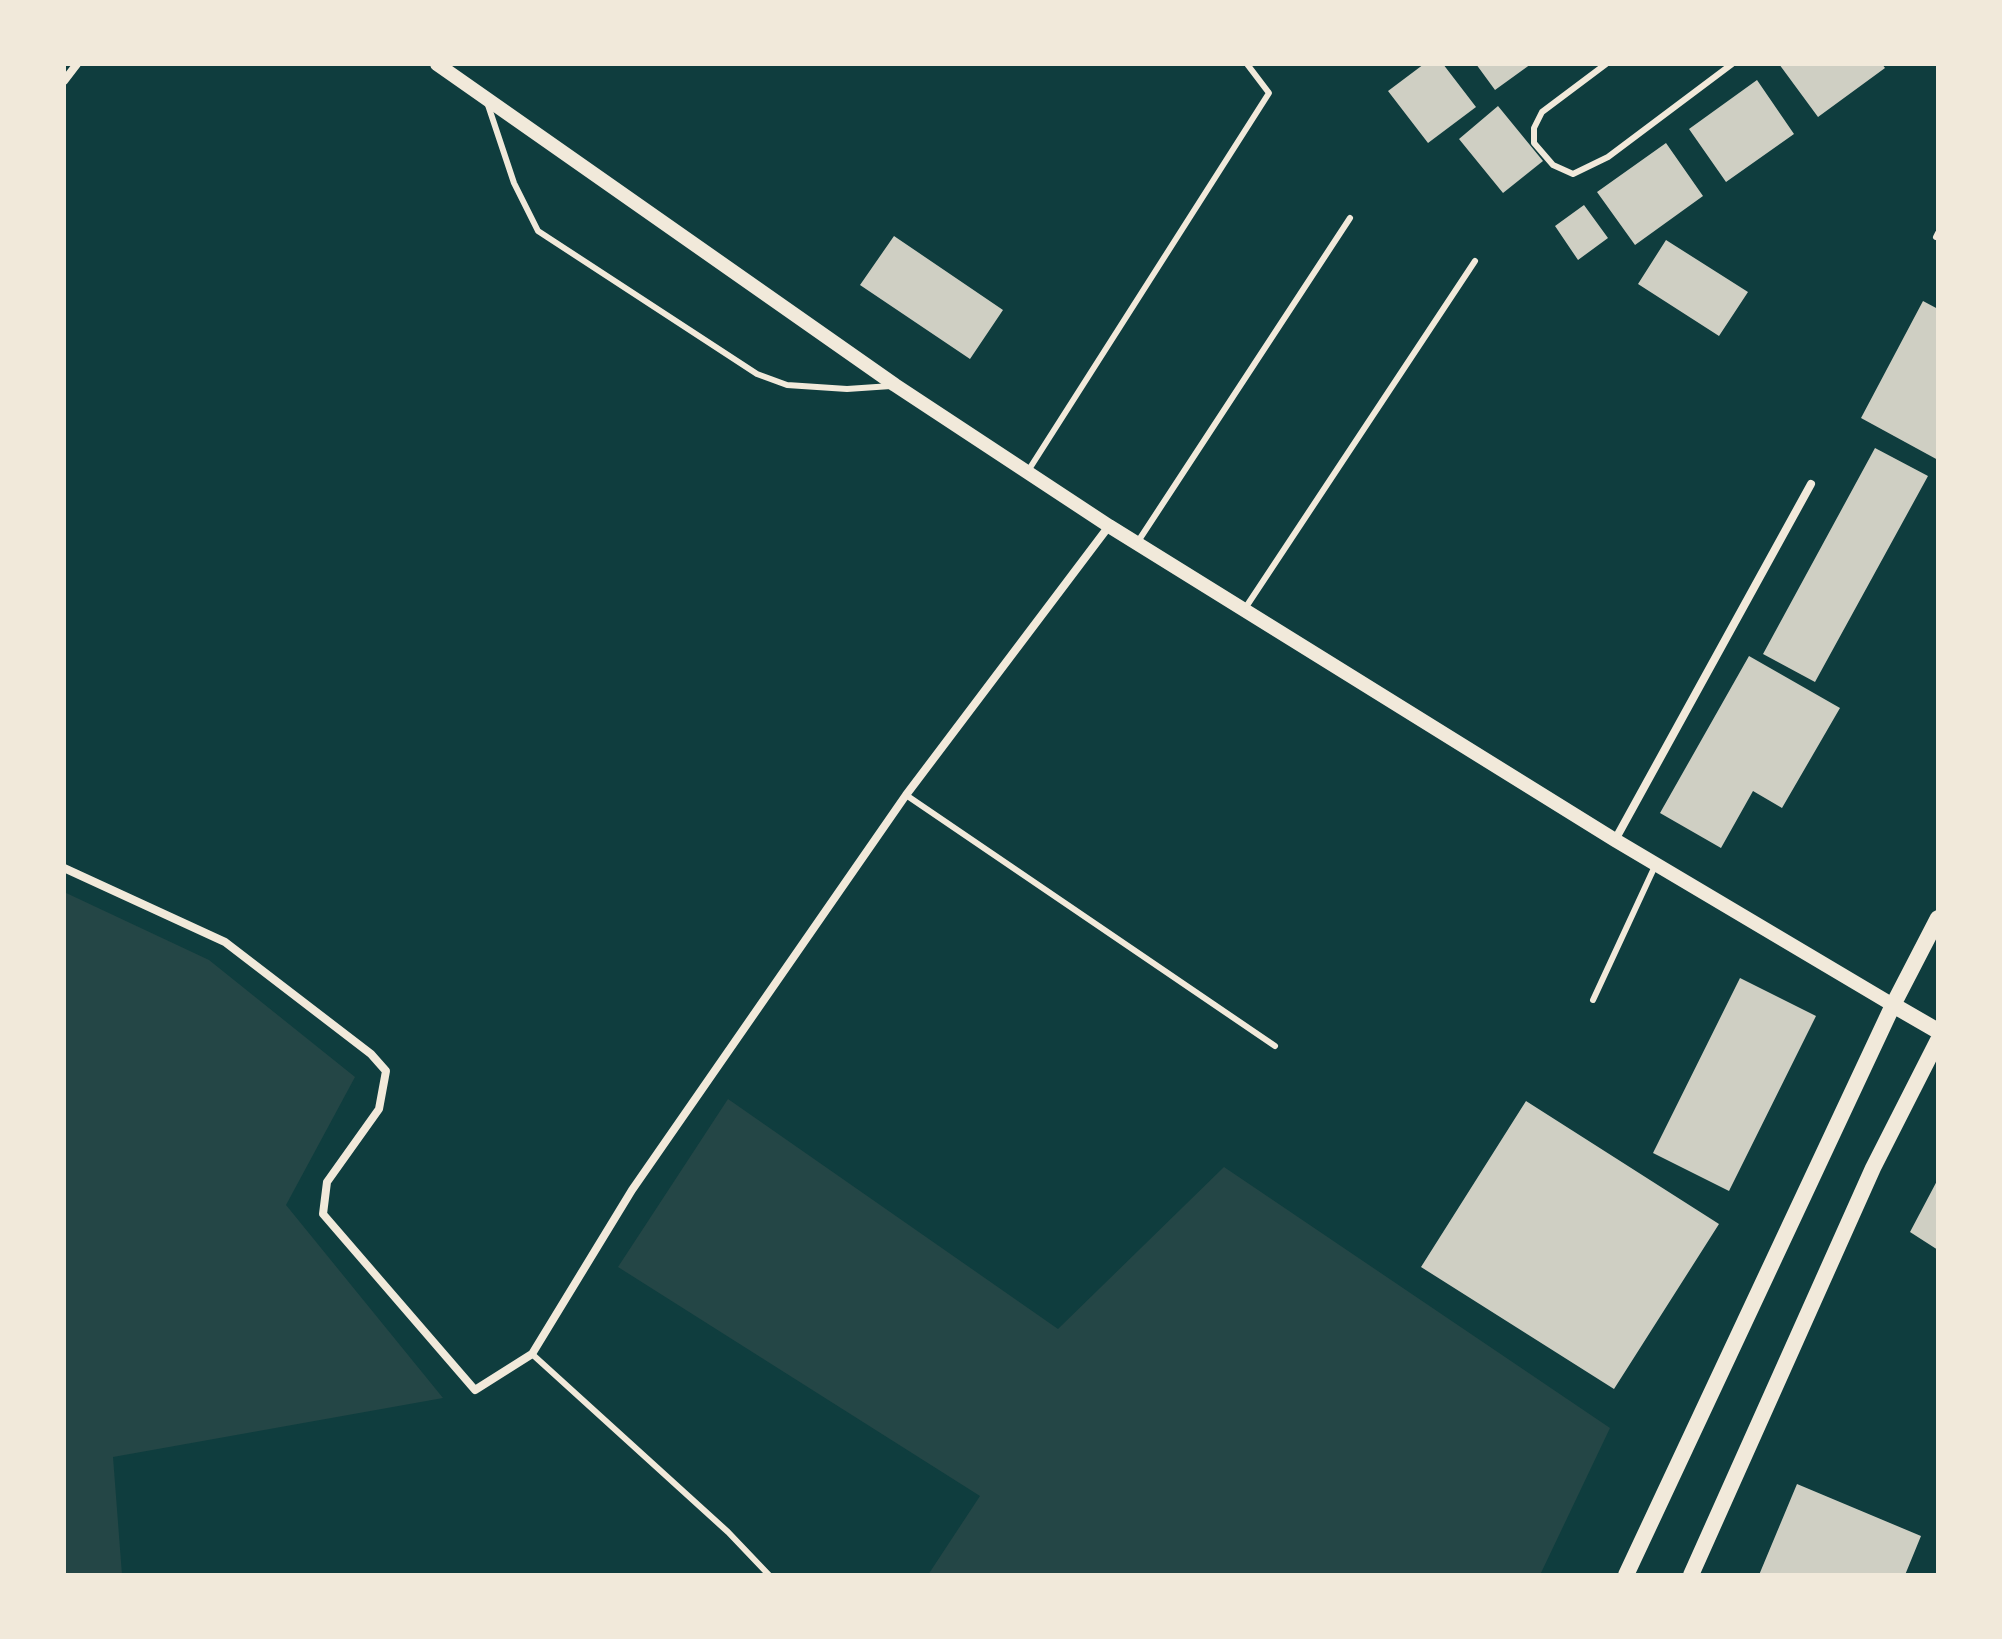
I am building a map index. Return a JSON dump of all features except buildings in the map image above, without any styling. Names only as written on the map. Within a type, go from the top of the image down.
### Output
[{"type":"main road","points":[[1626,1575],[1893,1005],[1938,918]]},
{"type":"main road","points":[[1893,1005],[1938,1031]]},
{"type":"main road","points":[[1691,1575],[1873,1168],[1938,1040]]},
{"type":"street","points":[[64,81],[77,64]]},
{"type":"street","points":[[437,64],[895,385],[1109,526],[1615,840],[1893,1005]]},
{"type":"street","points":[[1615,840],[1811,484]]},
{"type":"street","points":[[64,868],[225,942],[371,1054],[386,1071],[379,1109],[327,1182],[323,1214],[475,1390],[532,1354],[632,1190],[906,795],[1109,526]]},
{"type":"lane","points":[[1027,472],[1269,93],[1247,64]]},
{"type":"lane","points":[[1606,64],[1542,112],[1534,128],[1534,143],[1543,154],[1553,165],[1573,174],[1608,157],[1732,64]]},
{"type":"lane","points":[[486,99],[514,183],[538,231],[757,374],[787,385],[847,389],[895,385]]},
{"type":"lane","points":[[1136,543],[1350,218]]},
{"type":"lane","points":[[1244,610],[1475,261]]},
{"type":"lane","points":[[906,795],[1275,1046]]},
{"type":"lane","points":[[1593,1000],[1629,916],[1657,863]]},
{"type":"lane","points":[[532,1354],[728,1532],[769,1575]]},
{"type":"shaded area","points":[[64,892],[209,960],[355,1077],[286,1205],[443,1398],[113,1457],[122,1575],[64,1575]]},
{"type":"shaded area","points":[[728,1099],[1058,1329],[1224,1167],[1610,1428],[1540,1575],[928,1575],[980,1496],[618,1267]]}]
